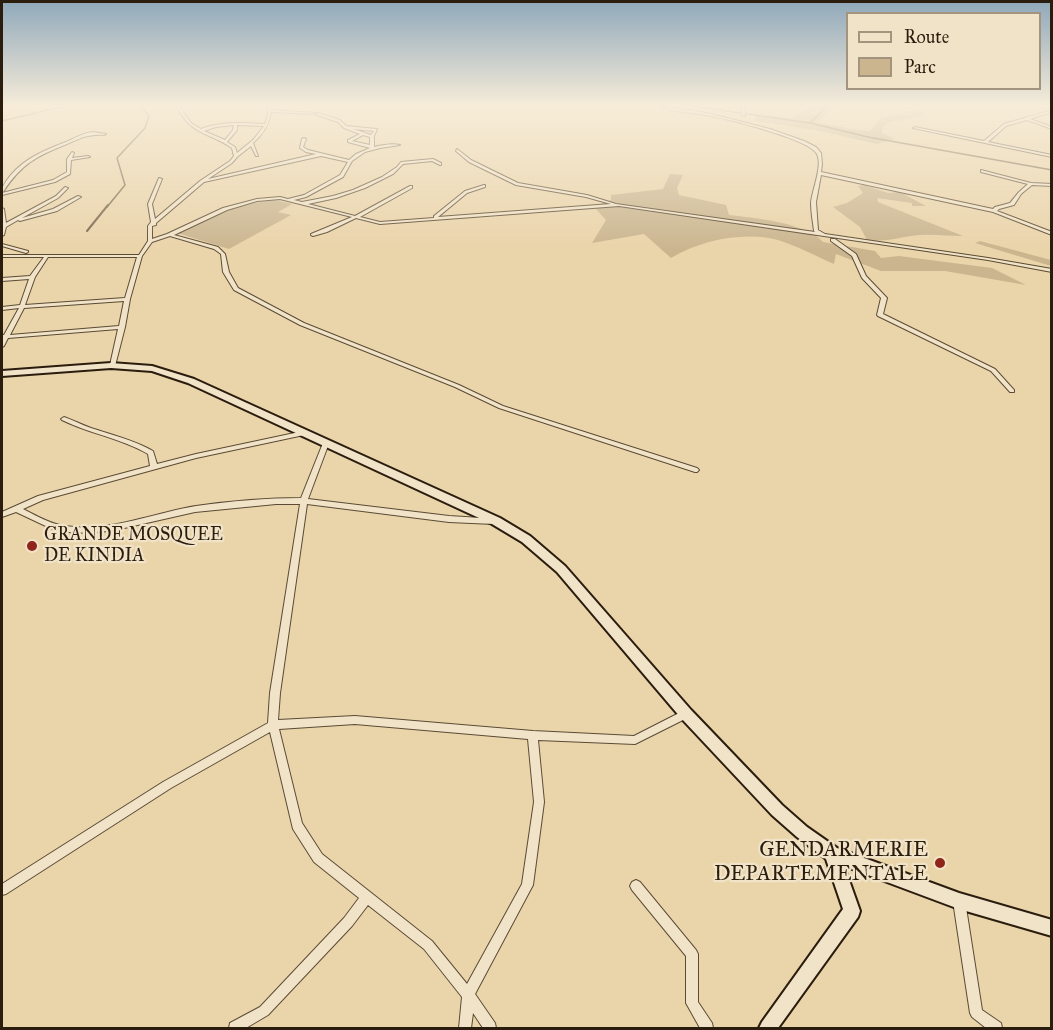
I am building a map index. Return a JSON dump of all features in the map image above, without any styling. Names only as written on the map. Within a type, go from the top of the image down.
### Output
[{"type":"main road","points":[[2,374],[113,365],[145,367],[191,381],[496,521],[526,538],[561,569],[686,714],[777,810],[832,854],[959,901],[1052,928]]},
{"type":"main road","points":[[768,1029],[852,911],[832,854]]},
{"type":"street","points":[[2,192],[9,178],[36,154]]},
{"type":"street","points":[[2,192],[60,179],[69,173],[69,159],[71,154]]},
{"type":"street","points":[[323,154],[348,161]]},
{"type":"street","points":[[201,182],[323,154]]},
{"type":"street","points":[[288,201],[305,196],[342,176],[348,161],[360,154]]},
{"type":"street","points":[[461,154],[470,162],[517,184],[587,196],[619,205],[1052,271]]},
{"type":"street","points":[[820,154],[819,173],[813,199],[816,231],[854,255],[864,277],[884,298],[880,315],[993,370],[1012,391]]},
{"type":"street","points":[[113,365],[127,299],[140,256],[150,241],[150,226],[201,182],[231,162],[236,156]]},
{"type":"street","points":[[69,159],[88,157]]},
{"type":"street","points":[[300,204],[339,196],[359,189],[398,171],[402,163],[433,160],[440,164]]},
{"type":"street","points":[[982,171],[1031,184],[1052,185]]},
{"type":"street","points":[[819,173],[994,211],[1052,234]]},
{"type":"street","points":[[154,224],[150,204],[160,179]]},
{"type":"street","points":[[994,211],[1012,204],[1031,184]]},
{"type":"street","points":[[433,219],[466,192],[484,186]]},
{"type":"street","points":[[313,235],[336,228],[411,187]]},
{"type":"street","points":[[4,226],[57,197],[66,188]]},
{"type":"street","points":[[12,222],[44,214],[79,197]]},
{"type":"street","points":[[150,241],[245,202],[280,198],[380,223],[619,205]]},
{"type":"street","points":[[2,209],[4,226],[2,235]]},
{"type":"street","points":[[169,235],[216,248],[222,254],[226,272],[236,289],[302,324],[436,377],[501,407],[695,471]]},
{"type":"street","points":[[2,245],[37,255]]},
{"type":"street","points":[[2,256],[140,256]]},
{"type":"street","points":[[2,345],[4,337],[22,307],[32,277],[47,256]]},
{"type":"street","points":[[2,279],[32,277]]},
{"type":"street","points":[[2,308],[127,299]]},
{"type":"street","points":[[4,337],[122,327]]},
{"type":"street","points":[[64,418],[76,426],[138,444],[151,453],[154,468]]},
{"type":"street","points":[[2,514],[41,498],[154,468],[304,433]]},
{"type":"street","points":[[326,443],[304,501],[275,693],[273,725],[297,825],[318,858],[428,945],[468,995],[490,1029]]},
{"type":"street","points":[[15,509],[53,526],[74,530],[111,528],[195,509],[304,501],[448,519],[496,521]]},
{"type":"street","points":[[2,890],[166,785],[273,725],[355,720],[533,735],[635,740],[686,714]]},
{"type":"street","points":[[465,1029],[468,995],[527,885],[539,802],[533,735]]},
{"type":"street","points":[[636,886],[692,954],[692,1003],[707,1029]]},
{"type":"street","points":[[236,1029],[264,1011],[348,922],[367,897]]},
{"type":"street","points":[[959,901],[976,1012],[996,1029]]},
{"type":"green space","points":[[670,174],[683,175],[677,188],[679,195],[726,205],[729,215],[793,226],[805,230],[823,242],[875,251],[881,258],[899,256],[992,268],[1026,285],[945,271],[881,271],[836,254],[834,264],[792,245],[765,237],[737,237],[709,242],[671,258],[644,234],[592,243],[606,220],[594,207],[611,200],[611,195],[663,189]]},
{"type":"green space","points":[[864,185],[888,193],[900,192],[926,206],[912,206],[912,203],[877,198],[878,202],[963,236],[925,235],[880,241],[867,240],[860,227],[833,207],[847,203],[863,193],[858,186]]},
{"type":"green space","points":[[275,200],[292,204],[278,212],[291,215],[229,249],[177,233],[237,208]]},
{"type":"green space","points":[[980,241],[1051,260],[1051,266],[975,243]]},
{"type":"waterway","points":[[107,207],[125,185],[117,158],[121,154]]},
{"type":"waterway","points":[[963,154],[1052,170]]},
{"type":"waterway","points":[[87,231],[108,205]]},
{"type":"place","name":"GRANDE MOSQUEE DE KINDIA","points":[[32,546]]},
{"type":"place","name":"GENDARMERIE DEPARTEMENTALE","points":[[940,863]]}]
